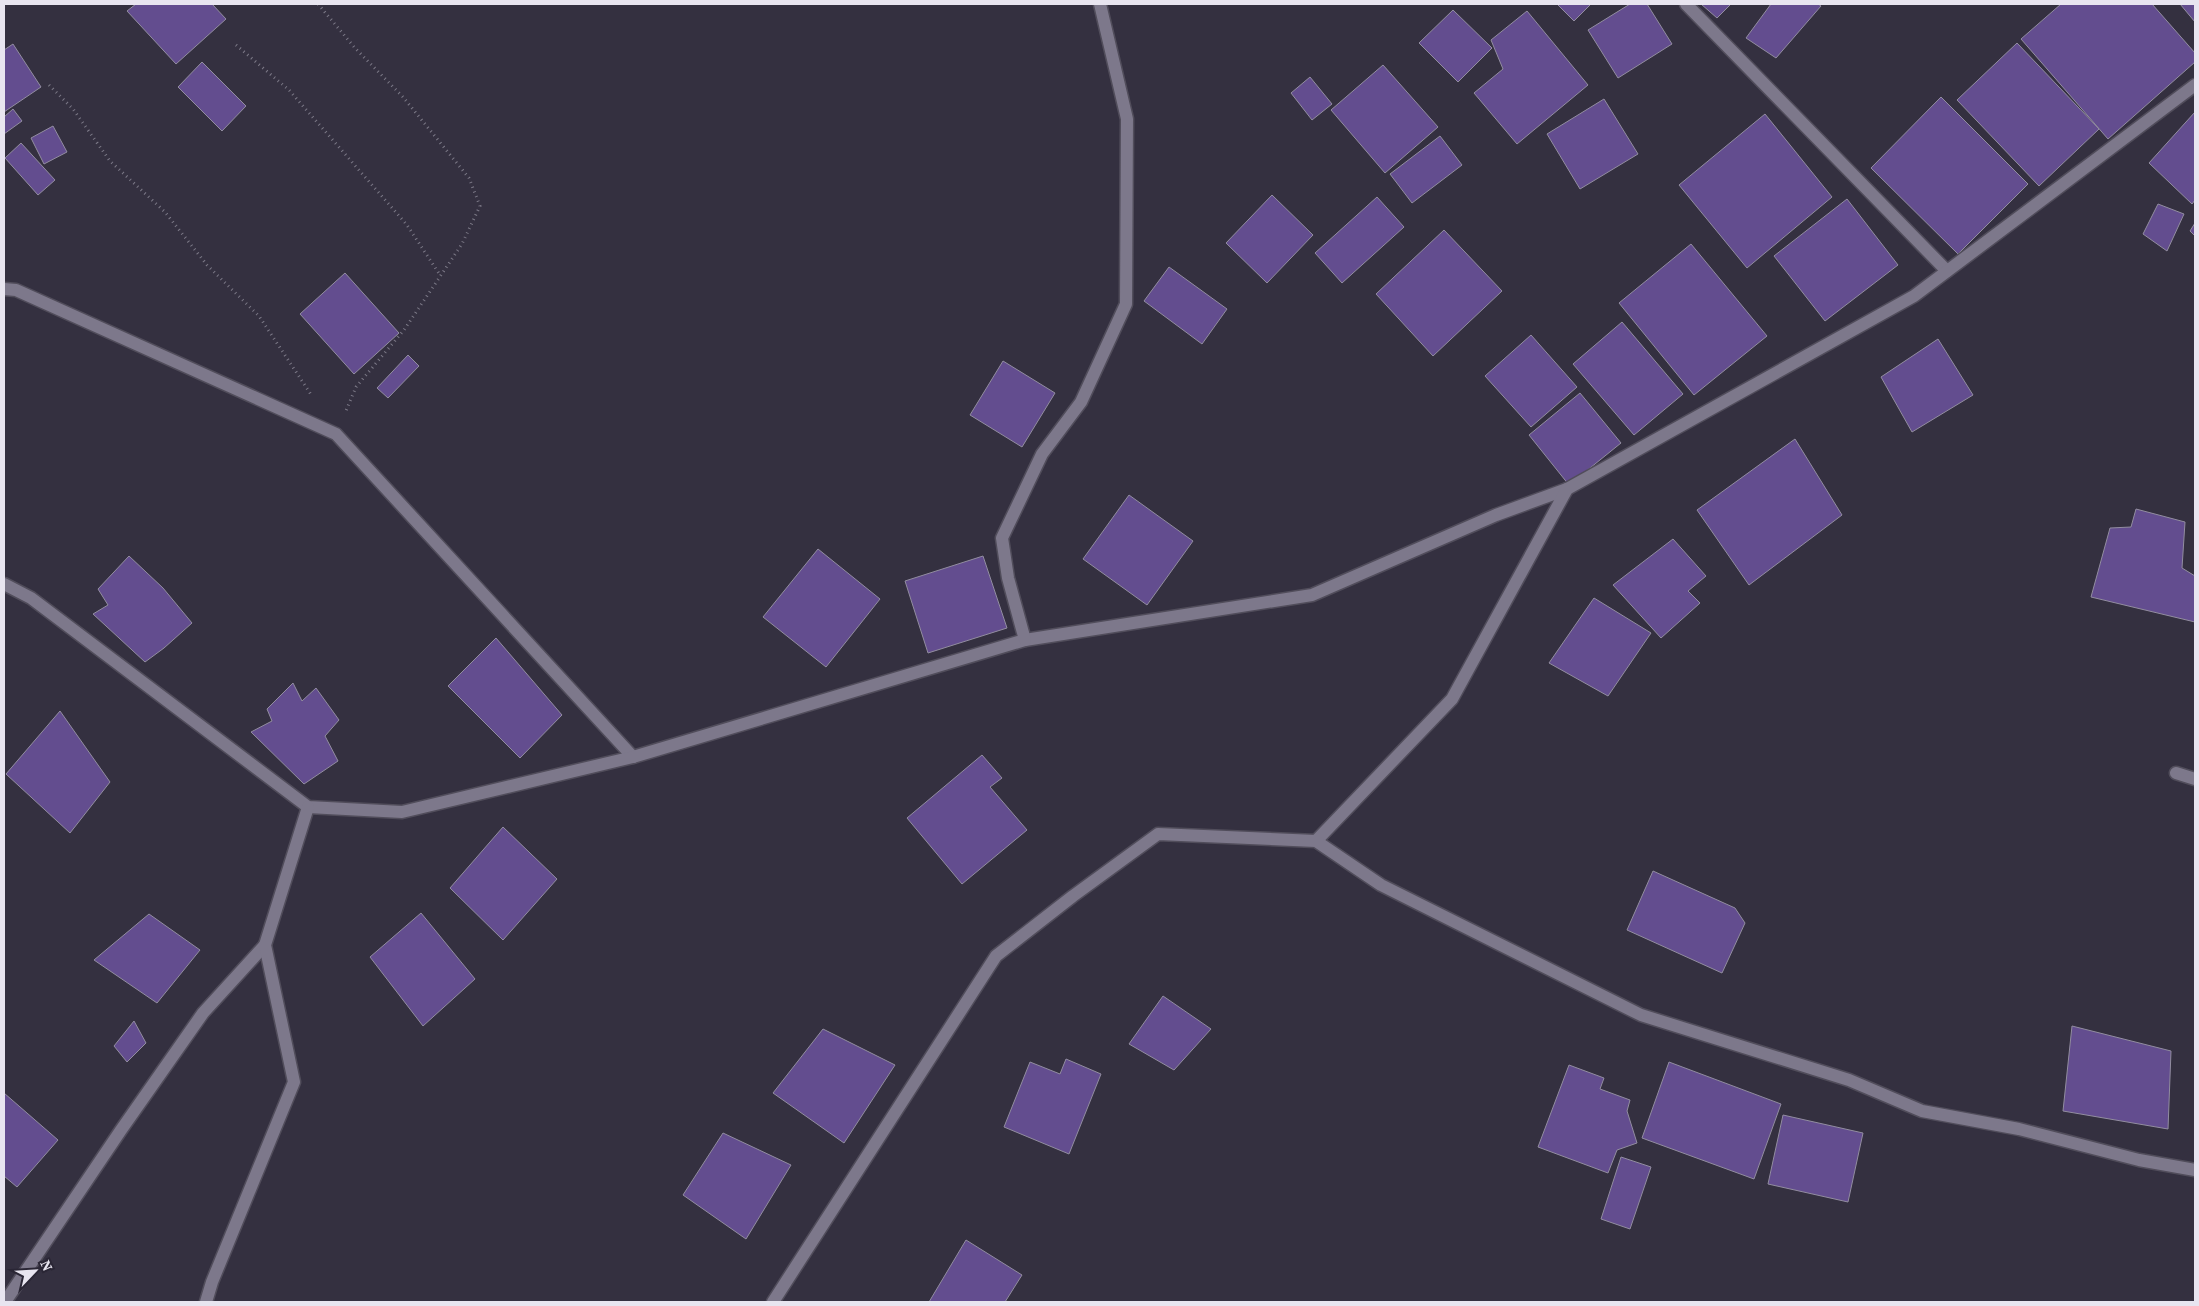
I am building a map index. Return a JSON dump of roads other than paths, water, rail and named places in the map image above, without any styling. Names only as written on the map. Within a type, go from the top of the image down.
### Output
[{"type":"street","points":[[1025,640],[1008,578],[1002,538],[1042,454],[1081,402],[1126,304],[1127,119],[1100,4]]},
{"type":"street","points":[[1686,4],[1947,271]]},
{"type":"street","points":[[4,584],[31,598],[308,807],[402,812],[633,757],[1025,640],[1312,595],[1496,515],[1567,488],[1914,296],[2195,85]]},
{"type":"street","points":[[4,289],[16,290],[336,434],[633,757]]},
{"type":"street","points":[[1316,840],[1452,699],[1567,488]]},
{"type":"street","points":[[2176,773],[2195,778]]},
{"type":"street","points":[[5,1302],[121,1130],[203,1013],[265,944],[308,807]]},
{"type":"street","points":[[773,1302],[996,956],[1073,896],[1158,834],[1316,840],[1381,885],[1641,1015],[1849,1080],[1922,1111],[2019,1129],[2139,1160],[2195,1170]]},
{"type":"street","points":[[206,1302],[212,1282],[294,1082],[265,944]]}]
